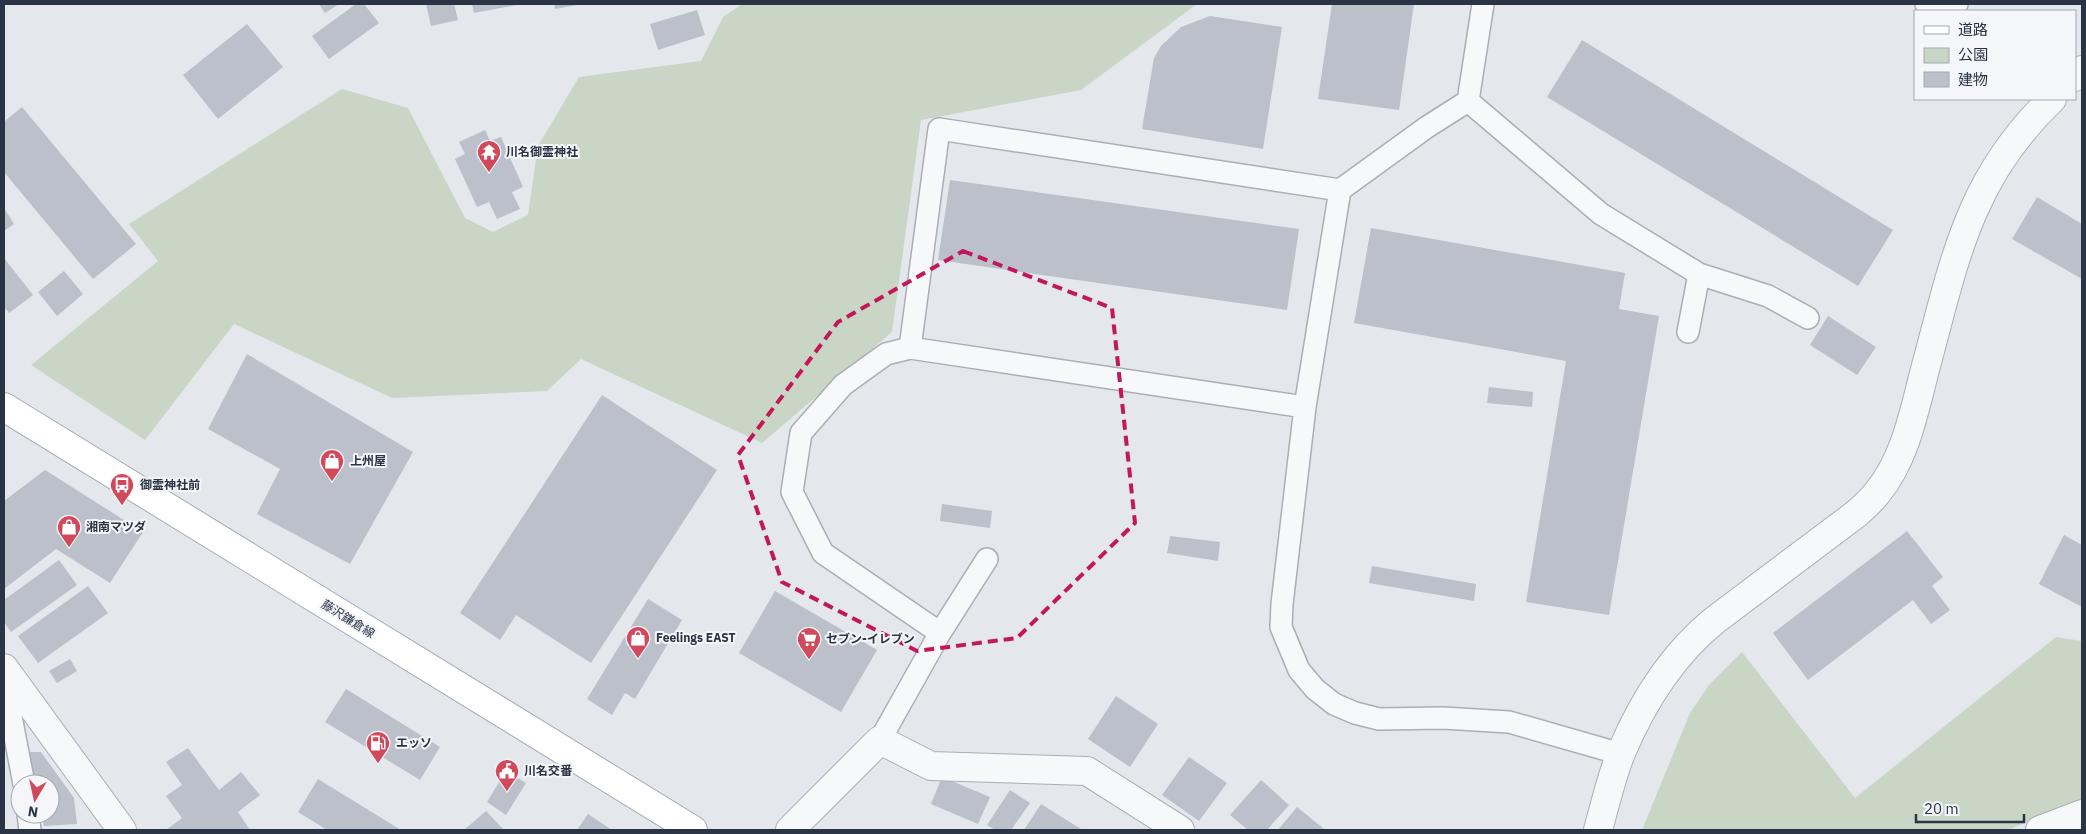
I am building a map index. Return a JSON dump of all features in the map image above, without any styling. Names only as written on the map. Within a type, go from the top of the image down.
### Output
[{"type":"main road","name":"藤沢鎌倉線","points":[[4,408],[693,830]]},
{"type":"street","points":[[1598,830],[1621,754],[1646,702],[1679,654],[1695,636],[1856,514],[1877,494],[1888,479],[1907,434],[1954,263],[1976,202],[2014,140],[2051,100]]},
{"type":"street","points":[[4,668],[122,830]]},
{"type":"street","points":[[790,830],[880,740],[931,766],[1087,771],[1180,830]]},
{"type":"street","points":[[2040,830],[2082,814]]},
{"type":"lane","points":[[910,348],[939,129],[1340,190],[1427,127],[1468,101],[1483,4]]},
{"type":"lane","points":[[1468,101],[1602,214],[1699,274],[1768,296],[1808,318]]},
{"type":"lane","points":[[1340,190],[1305,407],[1281,627],[1299,670],[1315,689],[1334,704],[1355,713],[1380,719],[1443,718],[1509,722],[1621,754]]},
{"type":"lane","points":[[1688,332],[1699,274]]},
{"type":"lane","points":[[940,633],[823,553],[792,492],[801,433],[843,385],[886,354],[910,348],[1305,407]]},
{"type":"lane","points":[[880,740],[940,633],[987,559]]},
{"type":"lane","points":[[4,680],[22,774]]},
{"type":"highlighted area","points":[[963,251],[1112,308],[1135,523],[1017,638],[917,651],[782,582],[738,455],[838,322]]},
{"type":"green space","points":[[742,4],[1197,4],[1081,90],[921,120],[892,332],[762,443],[581,359],[547,391],[392,398],[234,324],[145,440],[31,365],[158,261],[129,224],[342,89],[408,108],[465,218],[493,232],[528,215],[538,146],[579,77],[701,61],[723,17]]},
{"type":"green space","points":[[2056,637],[2082,641],[2082,799],[2008,830],[1642,830],[1690,713],[1709,685],[1742,652],[1855,798]]},
{"type":"building","points":[[319,4],[339,4],[325,13]]},
{"type":"building","points":[[356,4],[364,4],[379,23],[329,59],[312,36]]},
{"type":"building","points":[[426,4],[454,4],[458,20],[431,26]]},
{"type":"building","points":[[472,4],[517,4],[517,5],[474,13]]},
{"type":"building","points":[[554,4],[577,4],[577,5],[555,9]]},
{"type":"building","points":[[1332,4],[1414,4],[1399,110],[1318,99]]},
{"type":"building","points":[[697,10],[705,35],[658,50],[650,24]]},
{"type":"building","points":[[1210,16],[1282,27],[1263,149],[1142,129],[1154,58],[1161,46],[1181,27]]},
{"type":"building","points":[[247,24],[283,67],[218,119],[183,75]]},
{"type":"building","points":[[1582,40],[1893,230],[1858,286],[1547,97]]},
{"type":"building","points":[[22,107],[136,244],[93,279],[4,172],[4,122]]},
{"type":"building","name":"川名御霊神社","points":[[485,130],[490,141],[501,137],[523,187],[512,192],[520,209],[497,219],[489,202],[477,207],[455,159],[465,154],[459,142]]},
{"type":"building","points":[[950,180],[1299,229],[1287,310],[938,260]]},
{"type":"building","points":[[2037,197],[2082,224],[2082,279],[2012,239]]},
{"type":"building","points":[[4,208],[14,224],[4,231]]},
{"type":"building","points":[[1371,228],[1625,273],[1619,309],[1659,316],[1609,615],[1526,602],[1566,361],[1354,323]]},
{"type":"building","points":[[4,258],[33,295],[9,313],[4,307]]},
{"type":"building","points":[[64,271],[83,294],[57,316],[38,292]]},
{"type":"building","points":[[1828,316],[1876,347],[1857,375],[1810,345]]},
{"type":"building","points":[[247,354],[413,452],[350,564],[257,514],[280,469],[208,429]]},
{"type":"building","points":[[1489,387],[1533,392],[1532,407],[1487,403]]},
{"type":"building","points":[[602,395],[717,470],[591,663],[516,615],[500,640],[460,613]]},
{"type":"building","points":[[45,470],[143,532],[110,583],[56,549],[4,589],[4,501]]},
{"type":"building","points":[[942,504],[992,511],[990,528],[940,521]]},
{"type":"building","points":[[1907,531],[1943,577],[1932,586],[1950,610],[1931,624],[1913,600],[1808,680],[1773,633]]},
{"type":"building","points":[[2064,535],[2082,545],[2082,607],[2039,584]]},
{"type":"building","points":[[1170,536],[1220,542],[1218,561],[1167,553]]},
{"type":"building","points":[[59,560],[77,585],[11,632],[4,622],[4,600]]},
{"type":"building","points":[[1372,566],[1476,584],[1474,601],[1369,583]]},
{"type":"building","points":[[88,586],[108,613],[38,663],[18,636]]},
{"type":"building","points":[[775,591],[877,650],[841,712],[739,653]]},
{"type":"building","points":[[648,599],[682,620],[635,699],[625,693],[612,715],[587,699]]},
{"type":"building","points":[[70,659],[77,671],[57,683],[49,671]]},
{"type":"building","points":[[346,689],[440,747],[420,780],[325,722]]},
{"type":"building","points":[[1116,696],[1158,724],[1130,767],[1088,739]]},
{"type":"building","points":[[188,748],[219,790],[241,772],[260,795],[238,812],[250,830],[166,830],[182,818],[166,796],[182,785],[166,762]]},
{"type":"building","points":[[27,752],[41,752],[57,774],[32,774]]},
{"type":"building","points":[[1189,757],[1227,783],[1199,821],[1162,795]]},
{"type":"building","name":"川名交番","points":[[506,771],[526,783],[506,815],[487,802]]},
{"type":"building","points":[[942,777],[990,797],[978,824],[931,804]]},
{"type":"building","points":[[60,778],[74,798],[77,824],[44,826],[44,824],[60,824]]},
{"type":"building","points":[[318,779],[401,830],[327,830],[298,812]]},
{"type":"building","points":[[1261,780],[1289,805],[1267,830],[1248,830],[1230,815]]},
{"type":"building","points":[[1010,790],[1030,803],[1011,830],[995,830],[987,825]]},
{"type":"building","points":[[1041,804],[1081,829],[1024,830]]},
{"type":"building","points":[[1297,807],[1324,829],[1278,830]]},
{"type":"building","points":[[486,811],[504,830],[464,830]]},
{"type":"building","points":[[588,814],[612,830],[577,830]]},
{"type":"place","name":"川名御霊神社","points":[[489,173]]},
{"type":"place","name":"上州屋","points":[[332,482]]},
{"type":"place","name":"御霊神社前","points":[[122,506]]},
{"type":"place","name":"湘南マツダ","points":[[69,548]]},
{"type":"place","name":"Feelings EAST","points":[[638,659]]},
{"type":"place","name":"セブン-イレブン","points":[[809,660]]},
{"type":"place","name":"エッソ","points":[[378,764]]},
{"type":"place","name":"川名交番","points":[[507,792]]}]
